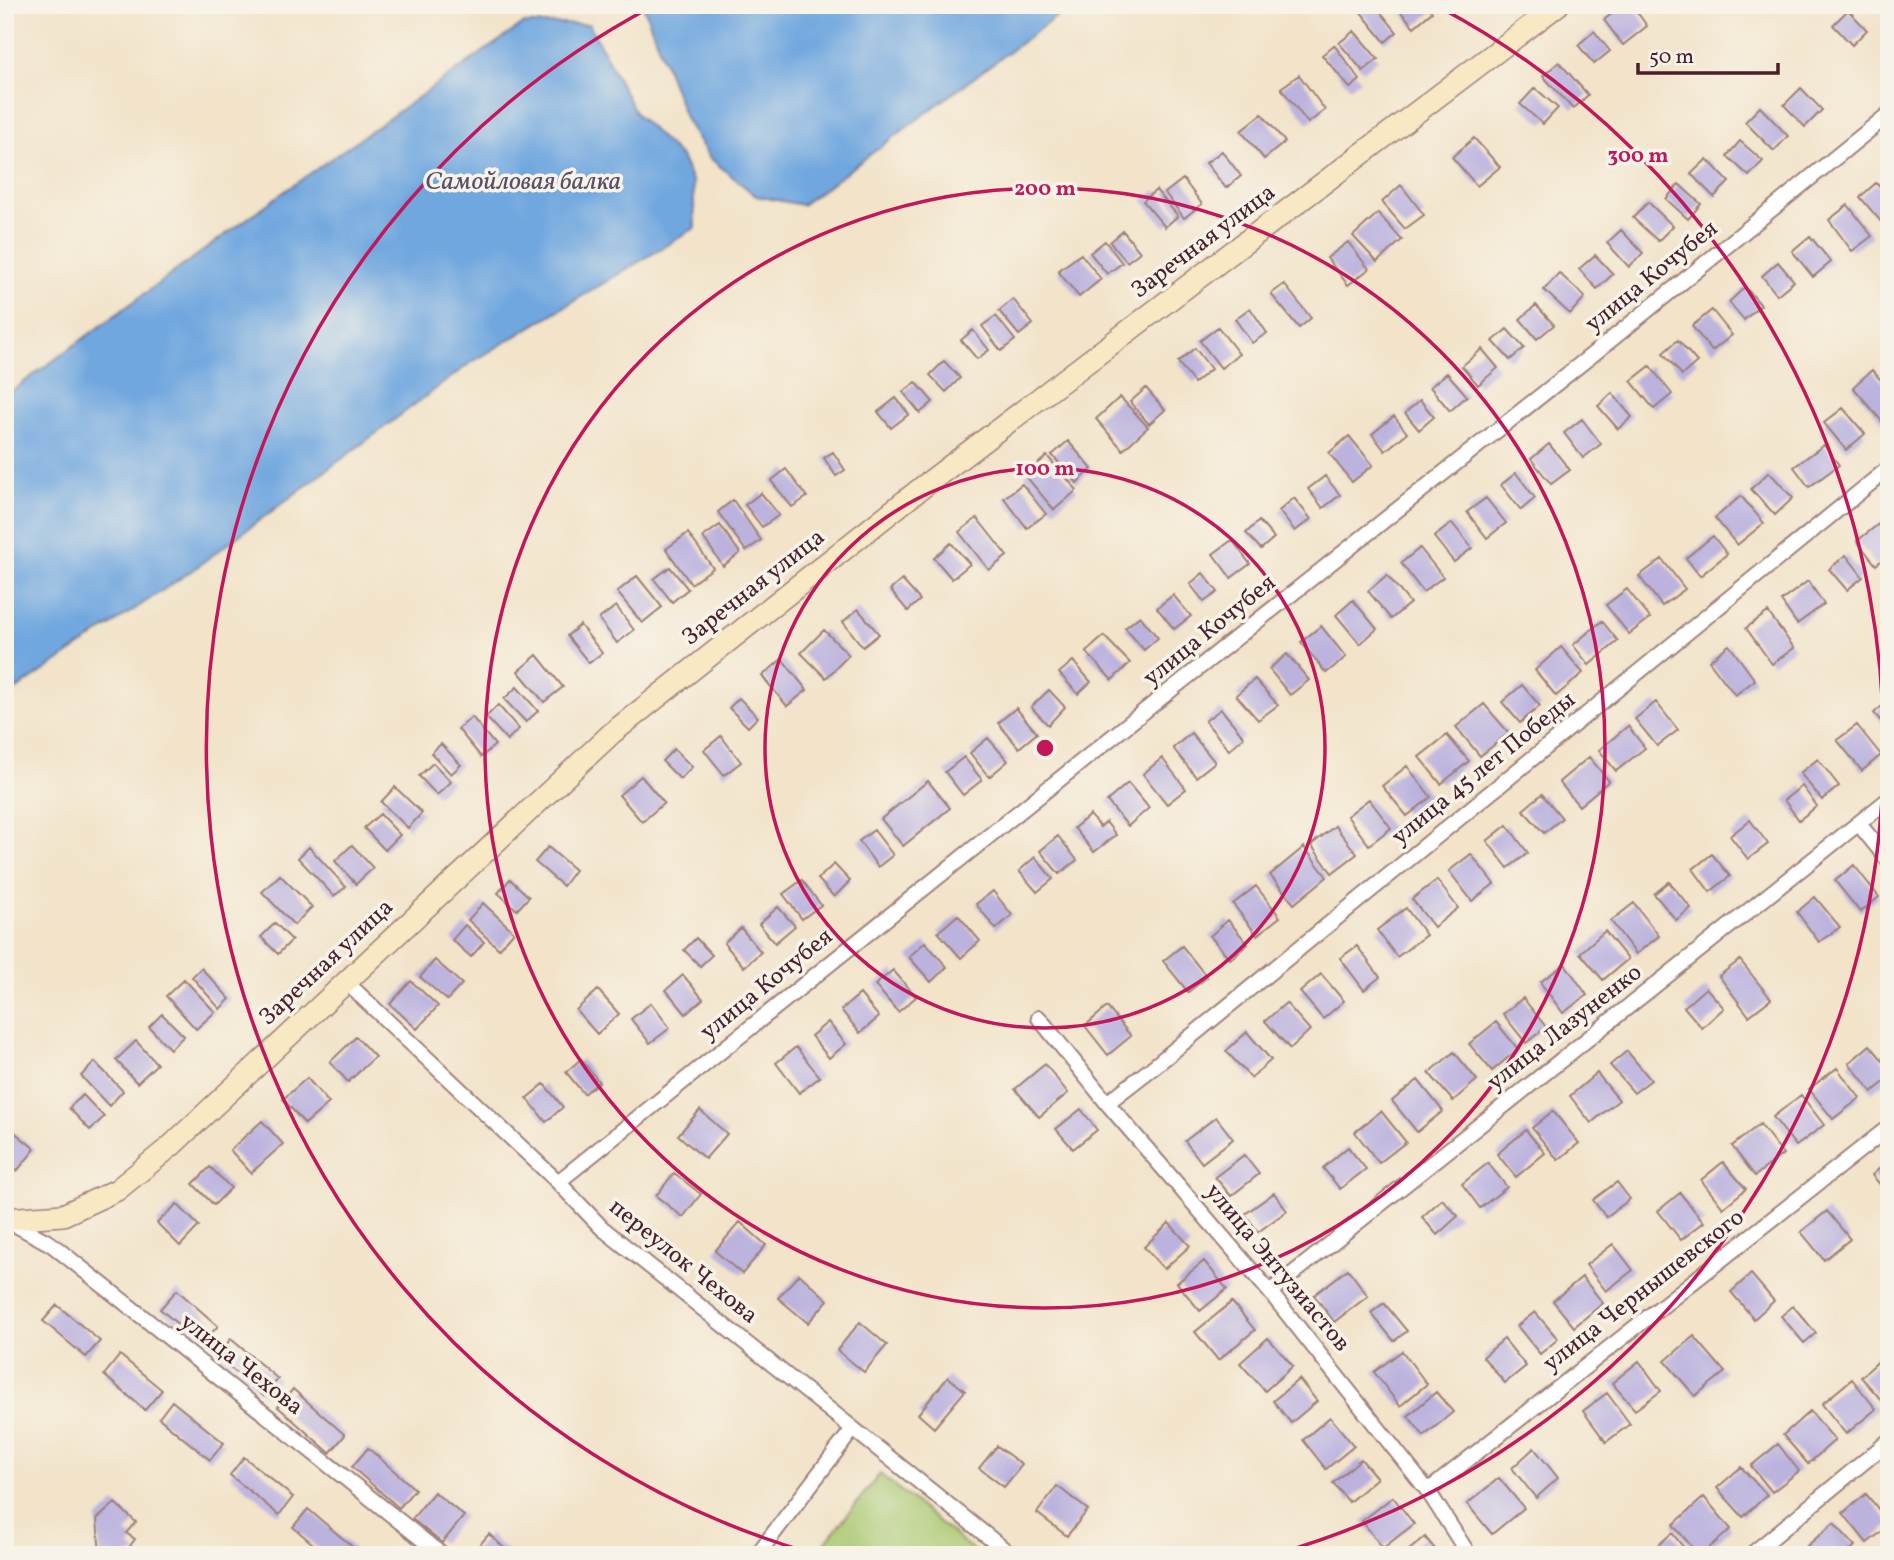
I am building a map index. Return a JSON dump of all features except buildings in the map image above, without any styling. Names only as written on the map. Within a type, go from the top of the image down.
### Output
[{"type":"main road","name":"Заречная улица","points":[[6,1219],[63,1215],[117,1190],[171,1146],[612,733],[924,486],[1558,5]]},
{"type":"street","name":"улица Кочубея","points":[[558,1182],[1607,343],[1889,114]]},
{"type":"street","name":"улица 45 лет Победы","points":[[1107,1103],[1889,468]]},
{"type":"street","name":"улица Лазуненко","points":[[1270,1292],[1889,799]]},
{"type":"street","points":[[1859,824],[1889,860]]},
{"type":"street","name":"переулок Чехова","points":[[345,981],[558,1182],[602,1228],[1010,1555]]},
{"type":"street","name":"улица Энтузиастов","points":[[1039,1018],[1107,1103],[1270,1292],[1428,1491],[1469,1555]]},
{"type":"street","name":"улица Чернышевского","points":[[1428,1491],[1889,1127]]},
{"type":"street","name":"улица Чехова","points":[[6,1219],[51,1244],[442,1555]]},
{"type":"street","points":[[757,1555],[853,1429]]},
{"type":"street","points":[[1751,1555],[1889,1441]]},
{"type":"green space","points":[[880,1474],[979,1555],[815,1555]]},
{"type":"water","points":[[643,5],[1075,5],[802,205],[756,196],[710,158],[686,120]]},
{"type":"water","name":"Самойловая балка","points":[[523,24],[589,24],[636,114],[681,157],[693,183],[695,228],[469,364],[194,569],[5,697],[5,396],[278,196]]}]
